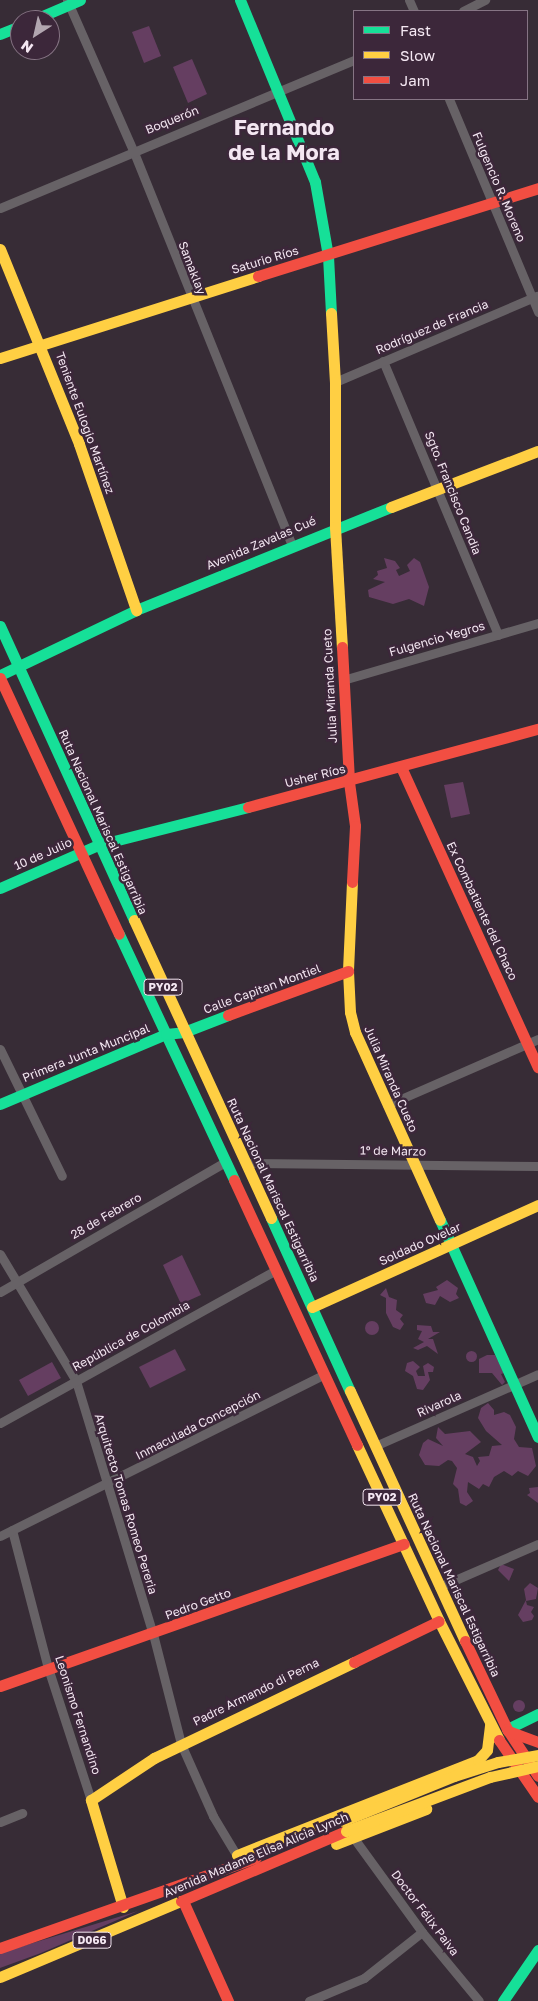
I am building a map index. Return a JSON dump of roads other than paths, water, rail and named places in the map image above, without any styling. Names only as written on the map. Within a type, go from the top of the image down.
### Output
[{"type":"main road","name":"Julia Miranda Cueto","points":[[240,0],[279,90],[315,182],[328,256],[335,382],[335,528],[349,782],[355,826],[348,971],[355,1032],[538,1437]]},
{"type":"main road","points":[[54,10],[72,1]]},
{"type":"main road","name":"Saturio Ríos","points":[[0,358],[328,256],[538,188]]},
{"type":"main road","name":"Teniente Eulogio Martínez","points":[[0,249],[41,344],[79,444],[136,610]]},
{"type":"main road","name":"Avenida Zavalas Cué","points":[[0,677],[17,664],[136,610],[292,545],[538,451]]},
{"type":"main road","name":"Ruta Nacional Mariscal Estigarribia","points":[[0,626],[184,1032],[247,1163],[439,1588],[524,1764]]},
{"type":"main road","name":"PY02","points":[[0,677],[83,852],[274,1271],[325,1374],[439,1621],[490,1724],[524,1764],[538,1776]]},
{"type":"main road","name":"Usher Ríos","points":[[98,845],[349,782],[538,729]]},
{"type":"main road","name":"Ex Combatiente del Chaco","points":[[401,767],[533,1041],[538,1066]]},
{"type":"main road","name":"10 de Julio","points":[[0,888],[98,845]]},
{"type":"main road","name":"Calle Capitan Montiel","points":[[184,1032],[348,971]]},
{"type":"main road","name":"Primera Junta Muncipal","points":[[0,1104],[166,1034],[184,1032]]},
{"type":"main road","name":"Soldado Ovelar","points":[[312,1307],[538,1205]]},
{"type":"main road","points":[[285,1293],[302,1285]]},
{"type":"main road","name":"Pedro Getto","points":[[0,1686],[48,1668],[153,1634],[404,1544]]},
{"type":"main road","name":"Padre Armando di Perna","points":[[91,1800],[154,1758],[180,1744],[439,1621]]},
{"type":"main road","points":[[507,1730],[538,1714]]},
{"type":"main road","points":[[180,1887],[195,1873],[478,1760],[487,1750],[490,1724]]},
{"type":"main road","points":[[507,1730],[538,1742]]},
{"type":"main road","name":"D066","points":[[524,1764],[538,1755]]},
{"type":"main road","name":"PY02","points":[[524,1764],[536,1795]]},
{"type":"main road","name":"Avenida Madame Elisa Alicia Lynch","points":[[0,1948],[347,1830],[524,1764]]},
{"type":"main road","points":[[347,1830],[501,1781],[517,1782],[536,1795]]},
{"type":"main road","name":"Leonismo Fernandino","points":[[91,1800],[123,1907]]},
{"type":"main road","name":"Avenida Madame Elisa Alicia Lynch","points":[[0,1977],[347,1830]]},
{"type":"main road","points":[[185,1900],[228,2001]]},
{"type":"main road","points":[[503,2001],[538,1950]]},
{"type":"main road","points":[[0,1973],[33,1964]]},
{"type":"street","points":[[465,10],[485,0]]},
{"type":"street","name":"Samaklay","points":[[72,1],[133,150],[190,298],[292,545]]},
{"type":"street","name":"Boquerón","points":[[0,208],[133,150],[353,60]]},
{"type":"street","name":"Fulgencio R. Moreno","points":[[449,100],[492,204],[535,297],[538,312]]},
{"type":"street","name":"Rodríguez de Francia","points":[[335,382],[535,297]]},
{"type":"street","name":"Sgto. Francisco Candia","points":[[383,361],[498,634]]},
{"type":"street","name":"Fulgencio Yegros","points":[[343,680],[538,623]]},
{"type":"street","points":[[388,1105],[533,1041]]},
{"type":"street","points":[[0,1049],[62,1176]]},
{"type":"street","name":"28 de Febrero","points":[[0,1292],[225,1162]]},
{"type":"street","name":"1º de Marzo","points":[[247,1163],[538,1166]]},
{"type":"street","name":"Arquitecto Tomas Romeo Pereria","points":[[0,1254],[76,1381],[153,1634],[180,1744],[212,1816],[237,1856]]},
{"type":"street","name":"República de Colombia","points":[[0,1423],[274,1271]]},
{"type":"street","name":"Inmaculada Concepción","points":[[0,1536],[108,1485],[325,1374]]},
{"type":"street","name":"Rivarola","points":[[375,1446],[538,1374]]},
{"type":"street","name":"Leonismo Fernandino","points":[[12,1530],[48,1668],[91,1800]]},
{"type":"street","points":[[439,1588],[538,1544]]},
{"type":"street","points":[[0,1822],[22,1813]]},
{"type":"street","name":"Doctor Félix Paiva","points":[[347,1830],[422,1932],[479,2001]]},
{"type":"street","points":[[309,2001],[364,1978],[422,1932]]},
{"type":"district","name":"Fernando de la Mora","points":[[284,138]]}]
